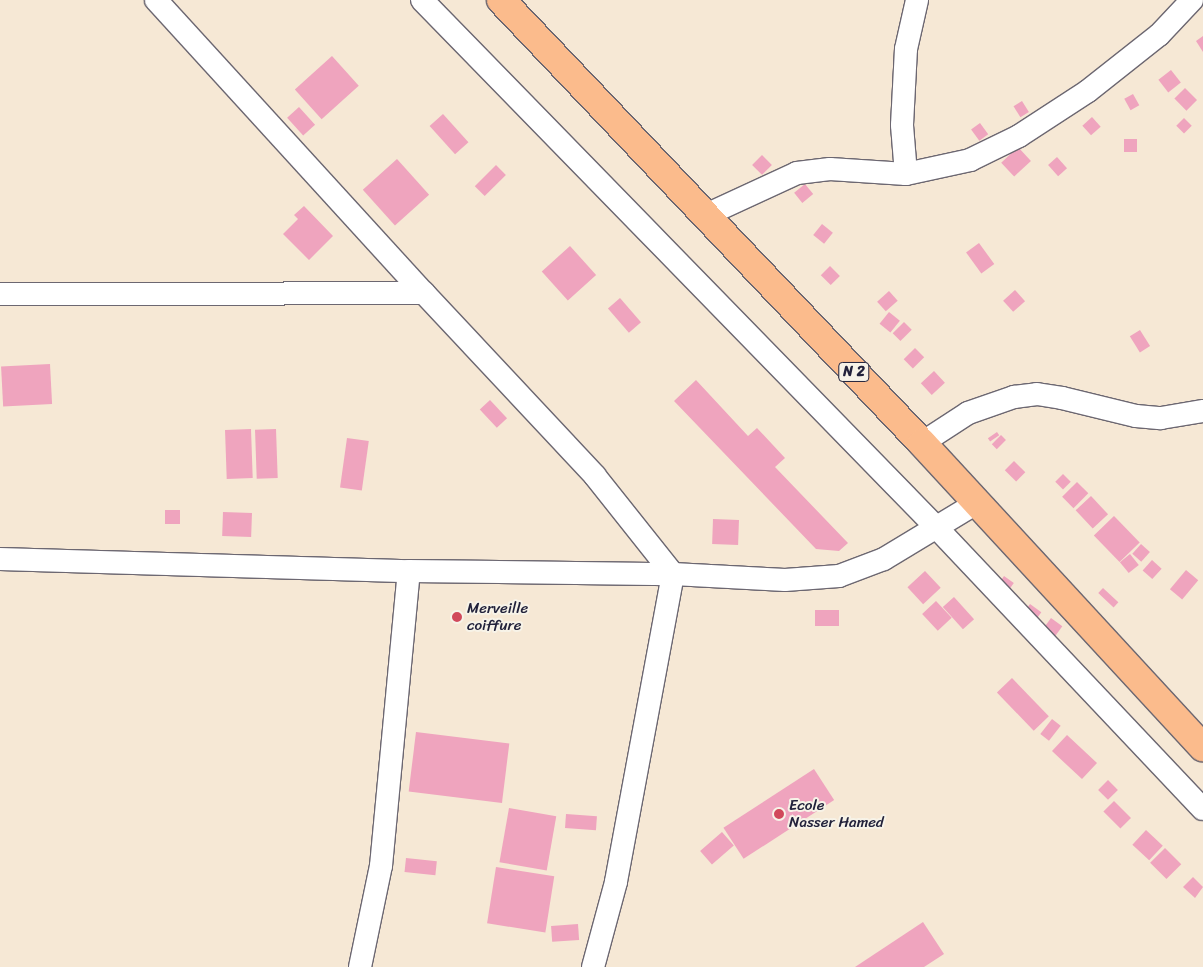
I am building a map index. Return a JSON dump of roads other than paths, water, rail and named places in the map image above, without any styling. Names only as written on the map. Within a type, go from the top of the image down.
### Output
[{"type":"main road","name":"N 2","points":[[501,0],[704,216],[978,502],[1203,747]]},
{"type":"street","points":[[156,0],[424,293],[595,476],[673,574],[616,882],[593,967]]},
{"type":"street","points":[[422,0],[936,527],[1203,809]]},
{"type":"street","points":[[906,174],[902,125],[906,48],[917,0]]},
{"type":"street","points":[[704,216],[797,173],[830,169],[906,174],[970,160],[1019,136],[1088,91],[1152,40],[1192,0]]},
{"type":"street","points":[[0,294],[424,293]]},
{"type":"street","points":[[922,443],[968,413],[1014,397],[1037,394],[1062,398],[1136,416],[1161,418],[1203,411]]},
{"type":"street","points":[[0,559],[409,571],[673,574],[785,580],[839,576],[884,559],[978,502]]},
{"type":"street","points":[[360,967],[381,866],[409,571]]},
{"type":"place","name":"Merveille coiffure","points":[[457,617]]},
{"type":"place","name":"Ecole Nasser Hamed","points":[[779,814]]}]
